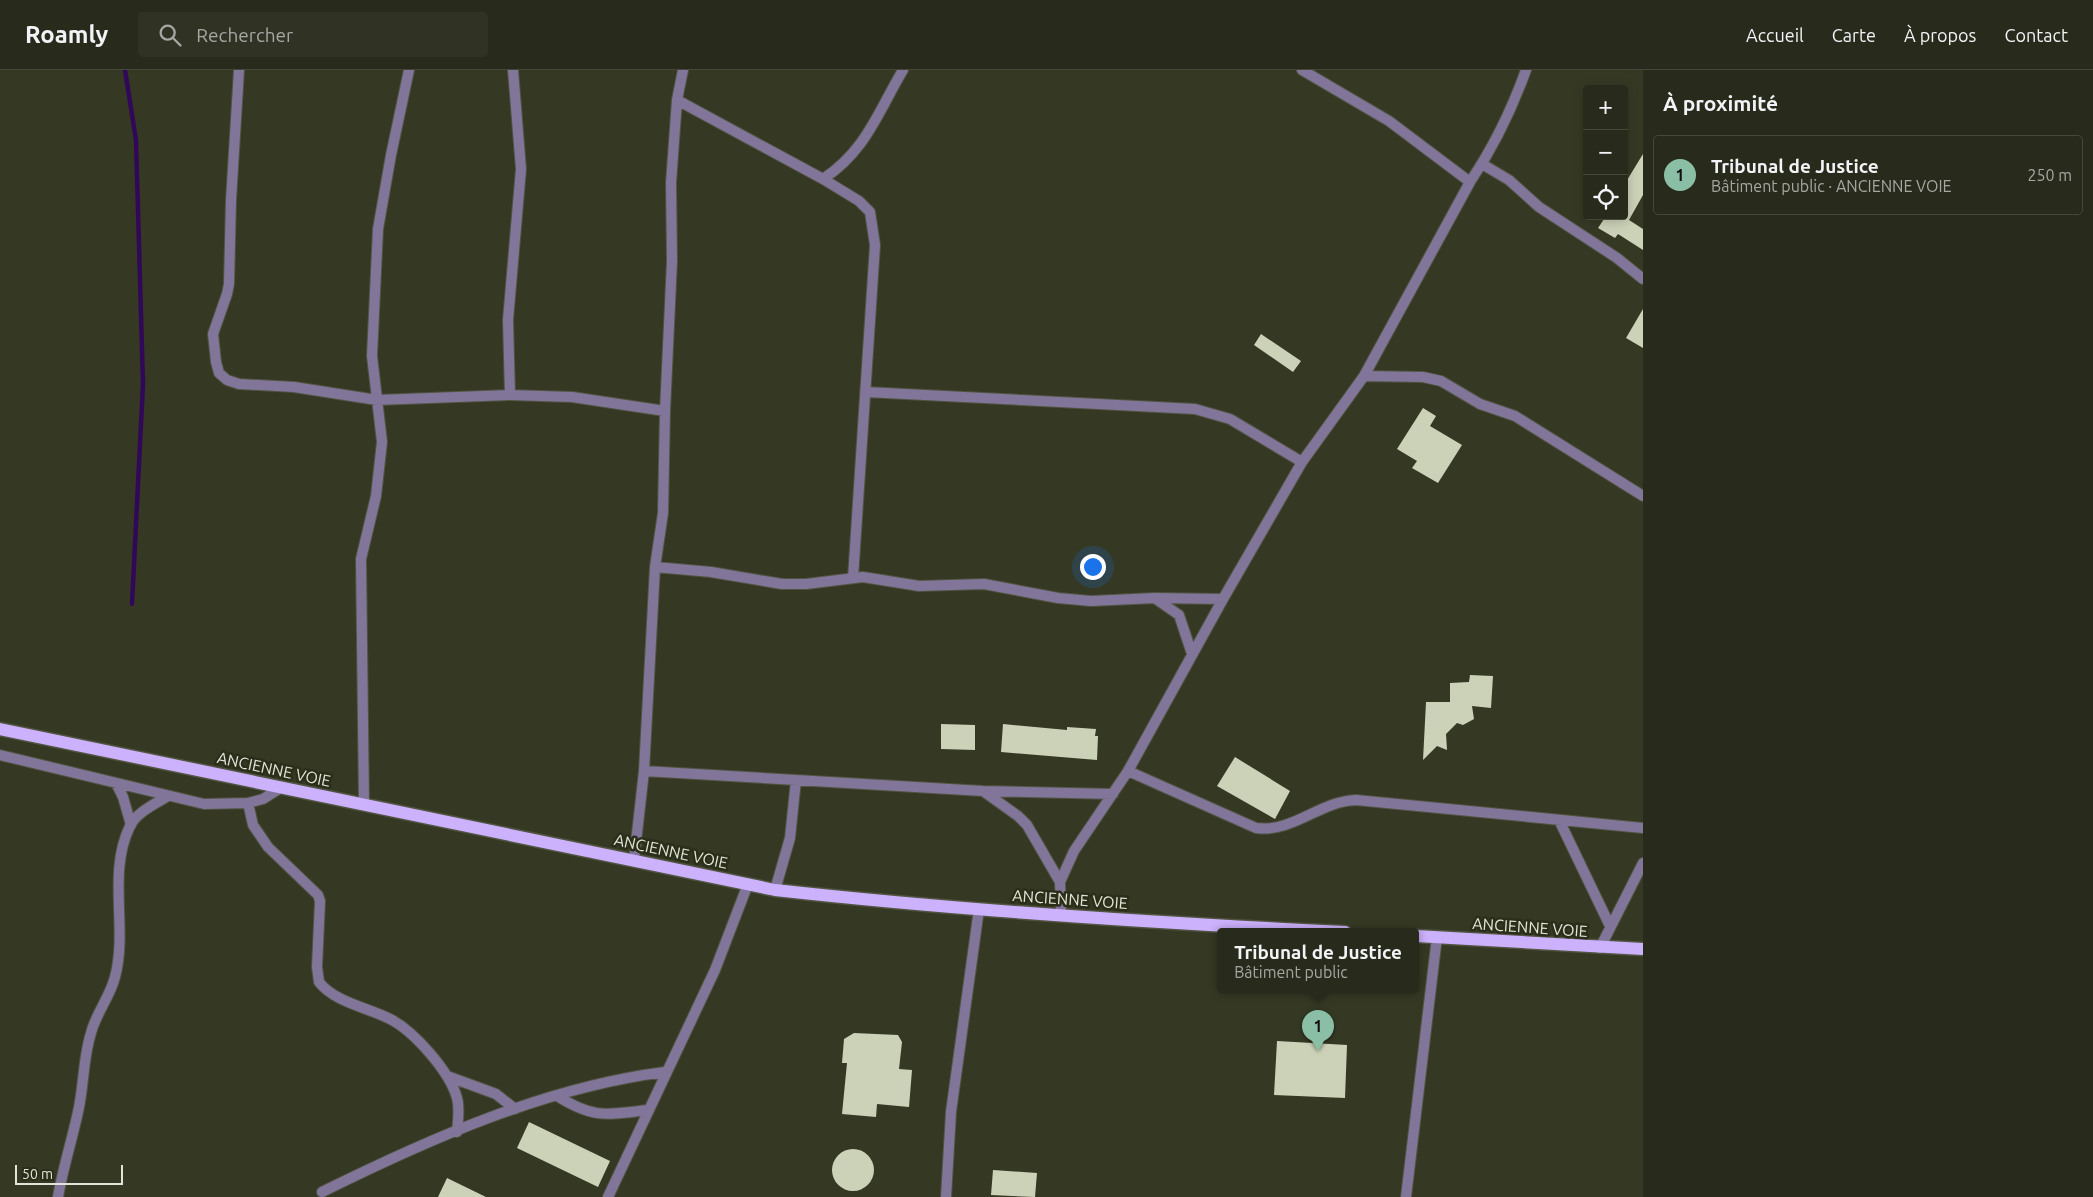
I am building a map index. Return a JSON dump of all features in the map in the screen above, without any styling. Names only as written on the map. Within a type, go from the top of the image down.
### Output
[{"type":"main road","name":"ANCIENNE VOIE","points":[[0,729],[775,890],[979,910],[1274,928]]},
{"type":"main road","name":"ANCIENNE VOIE","points":[[1419,936],[1643,949]]},
{"type":"street","points":[[239,70],[227,294],[212,334],[216,362],[220,373],[227,380],[239,384],[294,387],[377,400],[510,395],[572,397],[665,411]]},
{"type":"street","points":[[364,804],[361,559],[376,496],[382,442],[372,356],[378,229],[390,155],[409,70]]},
{"type":"street","points":[[510,395],[508,320],[521,168],[513,70]]},
{"type":"street","points":[[634,860],[644,771],[656,567],[663,513],[665,411],[672,270],[671,183],[677,100],[683,70]]},
{"type":"street","points":[[823,179],[848,160],[856,151],[870,130],[903,70]]},
{"type":"street","points":[[1302,70],[1389,121],[1470,182]]},
{"type":"street","points":[[1061,916],[1060,882],[1074,851],[1128,771],[1192,654],[1302,462],[1364,376],[1470,182],[1482,164],[1518,91],[1526,70]]},
{"type":"street","points":[[677,100],[823,179],[859,201],[870,212],[876,245],[853,578]]},
{"type":"street","points":[[1482,164],[1509,180],[1539,207],[1617,258],[1643,279]]},
{"type":"street","points":[[1364,376],[1423,377],[1441,381],[1480,404],[1515,416],[1643,496]]},
{"type":"street","points":[[866,392],[1195,409],[1230,419],[1302,462]]},
{"type":"street","points":[[656,567],[711,572],[782,584],[806,584],[863,577],[919,586],[984,584],[1058,598],[1090,601],[1155,598],[1223,599]]},
{"type":"street","points":[[1155,598],[1179,616],[1192,654]]},
{"type":"street","points":[[0,755],[204,804],[248,803],[263,798],[282,787]]},
{"type":"street","points":[[644,771],[983,791],[1113,794]]},
{"type":"street","points":[[1128,771],[1256,828],[1280,828],[1332,804],[1348,800],[1643,828]]},
{"type":"street","points":[[775,890],[790,838],[796,780]]},
{"type":"street","points":[[116,784],[123,797],[131,824]]},
{"type":"street","points":[[983,791],[1018,816],[1027,826],[1060,882]]},
{"type":"street","points":[[58,1197],[67,1148],[78,1113],[91,1031],[115,977],[121,925],[119,865],[131,824],[142,813],[168,796]]},
{"type":"street","points":[[248,803],[253,825],[268,848],[318,895],[320,901],[317,968],[319,982],[340,997],[399,1025],[424,1049],[447,1076],[459,1106],[457,1132]]},
{"type":"street","points":[[1559,820],[1610,926]]},
{"type":"street","points":[[1600,948],[1643,863]]},
{"type":"street","points":[[608,1197],[647,1110],[715,970],[748,884]]},
{"type":"street","points":[[946,1197],[951,1112],[979,910]]},
{"type":"street","points":[[1406,1197],[1437,937]]},
{"type":"street","points":[[322,1192],[396,1156],[515,1109],[628,1077],[665,1072]]},
{"type":"street","points":[[447,1076],[496,1094],[515,1109]]},
{"type":"street","points":[[557,1096],[577,1108],[597,1115],[647,1110]]},
{"type":"building","points":[[1643,154],[1643,195],[1629,220],[1643,229],[1643,250],[1618,234],[1615,238],[1598,228],[1603,220],[1628,220],[1628,178]]},
{"type":"building","points":[[1643,309],[1643,348],[1626,338]]},
{"type":"building","points":[[1261,334],[1301,361],[1293,372],[1254,345]]},
{"type":"building","points":[[1423,408],[1436,416],[1430,426],[1462,445],[1438,483],[1412,468],[1417,461],[1397,449]]},
{"type":"building","points":[[1470,675],[1493,676],[1491,708],[1472,706],[1474,719],[1463,725],[1457,723],[1446,734],[1447,750],[1437,746],[1423,760],[1426,702],[1450,702],[1450,683],[1469,682]]},
{"type":"building","points":[[941,724],[975,725],[975,750],[941,749]]},
{"type":"building","points":[[1003,724],[1067,730],[1067,727],[1096,729],[1095,736],[1098,736],[1097,760],[1001,752]]},
{"type":"building","points":[[1235,757],[1290,791],[1275,819],[1217,786]]},
{"type":"building","points":[[854,1033],[898,1035],[902,1042],[899,1069],[912,1070],[909,1107],[877,1104],[876,1117],[842,1114],[847,1063],[842,1063],[844,1039]]},
{"type":"building","points":[[1277,1041],[1347,1045],[1345,1098],[1274,1095]]},
{"type":"building","points":[[529,1122],[610,1161],[598,1187],[517,1148]]},
{"type":"building","points":[[853,1149],[868,1155],[874,1170],[868,1185],[853,1191],[838,1185],[832,1170],[838,1155]]},
{"type":"building","points":[[993,1170],[1037,1173],[1035,1197],[991,1195]]},
{"type":"building","points":[[447,1178],[486,1197],[438,1197]]},
{"type":"waterway","points":[[125,70],[136,140],[143,384],[132,604]]},
{"type":"place","name":"Tribunal de Justice","points":[[1318,1051]]}]
